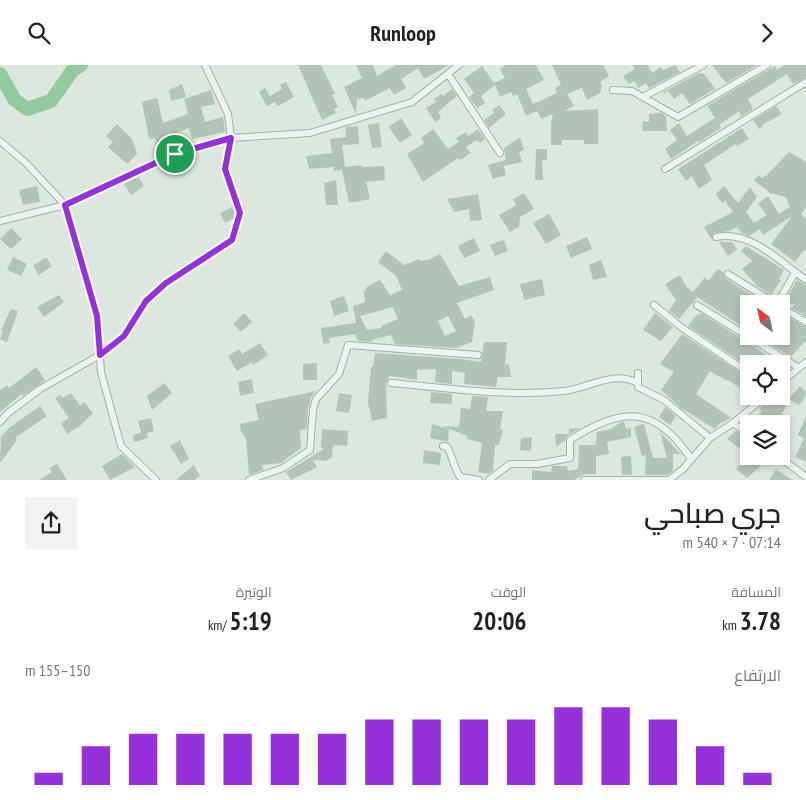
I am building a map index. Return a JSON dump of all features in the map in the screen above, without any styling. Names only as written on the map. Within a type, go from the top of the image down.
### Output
[{"type":"street","points":[[0,422],[8,413],[40,389],[100,355],[124,336],[146,301],[166,283],[232,240],[240,213],[225,169],[231,138],[228,114],[205,65]]},
{"type":"street","points":[[0,221],[65,205],[175,154],[231,138],[310,133],[412,102],[458,65]]},
{"type":"street","points":[[643,97],[703,65]]},
{"type":"street","points":[[612,90],[632,91],[678,117],[767,65]]},
{"type":"street","points":[[448,74],[500,153]]},
{"type":"street","points":[[665,169],[806,82]]},
{"type":"street","points":[[0,141],[26,163],[65,205],[97,316],[101,372],[121,447],[156,480]]},
{"type":"street","points":[[716,237],[726,235],[753,241],[806,280]]},
{"type":"street","points":[[782,295],[795,273]]},
{"type":"street","points":[[728,274],[762,295]]},
{"type":"street","points":[[654,305],[680,327],[740,367]]},
{"type":"street","points":[[696,305],[799,368]]},
{"type":"street","points":[[790,312],[806,322]]},
{"type":"street","points":[[249,480],[283,468],[310,450],[313,410],[316,399],[339,374],[348,345],[478,355]]},
{"type":"street","points":[[790,376],[806,362]]},
{"type":"street","points":[[638,373],[638,387],[664,400],[710,438]]},
{"type":"street","points":[[391,383],[506,394],[566,391],[611,378],[628,378],[638,383]]},
{"type":"street","points":[[584,480],[669,480],[710,438],[733,423],[755,405]]},
{"type":"street","points":[[489,480],[510,464],[537,464],[570,458],[570,440],[594,424],[618,416],[642,417],[669,432],[691,459]]},
{"type":"street","points":[[733,423],[740,428]]},
{"type":"street","points":[[443,446],[447,447],[452,455],[452,464],[460,477],[479,480]]},
{"type":"street","points":[[790,465],[806,477]]},
{"type":"building","points":[[298,65],[321,65],[335,94],[332,95],[338,107],[334,109],[336,113],[322,120]]},
{"type":"building","points":[[356,65],[373,65],[377,76],[396,65],[449,65],[424,79],[418,68],[401,79],[406,88],[394,95],[390,88],[365,101],[364,98],[357,99],[356,114],[344,87],[362,78]]},
{"type":"building","points":[[506,65],[536,65],[544,80],[526,89],[533,104],[557,93],[555,88],[561,85],[552,65],[603,65],[609,76],[600,82],[602,86],[600,93],[587,100],[582,88],[567,94],[574,106],[564,111],[598,109],[598,144],[584,144],[584,140],[562,140],[562,145],[551,145],[553,114],[541,119],[537,111],[526,116],[517,94],[513,96],[511,92],[500,97],[495,85],[481,96],[485,103],[477,108],[469,97],[474,93],[464,79],[482,66],[494,83],[505,78],[500,69]]},
{"type":"building","points":[[632,65],[648,65],[652,73],[661,67],[663,70],[675,65],[680,72],[649,88],[646,83],[639,88],[634,81],[629,84],[623,76],[635,69]]},
{"type":"building","points":[[712,65],[757,65],[726,83]]},
{"type":"building","points":[[784,65],[806,65],[806,77],[793,84],[787,74],[748,99],[753,109],[741,116],[739,111],[719,125],[721,128],[671,159],[665,149],[677,140],[670,130],[679,123],[687,136],[715,118],[707,106],[775,66],[777,70]]},
{"type":"building","points":[[699,73],[704,74],[715,89],[690,104],[682,93],[674,99],[668,91],[664,94],[663,92]]},
{"type":"building","points":[[286,82],[294,97],[278,106],[275,102],[267,106],[259,92],[265,88],[270,96],[282,89],[280,85]]},
{"type":"building","points":[[182,84],[186,97],[171,101],[169,90]]},
{"type":"building","points":[[452,89],[457,96],[438,112],[441,118],[435,122],[426,108],[436,102],[434,99],[441,94],[443,96]]},
{"type":"building","points":[[211,90],[215,104],[201,107],[205,122],[223,117],[225,132],[192,139],[189,128],[169,136],[172,149],[159,153],[155,138],[149,139],[142,102],[157,98],[163,123],[188,114],[184,99]]},
{"type":"building","points":[[499,105],[506,114],[489,128],[484,120],[494,113],[492,110]]},
{"type":"building","points":[[776,106],[782,114],[762,125],[763,127],[759,129],[753,120]]},
{"type":"building","points":[[661,113],[666,116],[667,131],[642,131],[643,121],[649,122],[649,114]]},
{"type":"building","points":[[401,118],[412,135],[400,143],[389,127]]},
{"type":"building","points":[[379,123],[382,147],[372,148],[368,125]]},
{"type":"building","points":[[117,124],[132,139],[137,154],[127,164],[108,147],[113,142],[106,136]]},
{"type":"building","points":[[358,126],[359,144],[342,145],[345,167],[362,165],[362,167],[384,166],[385,180],[366,182],[370,199],[349,203],[342,170],[334,171],[334,167],[309,169],[306,156],[332,153],[330,139],[346,137],[346,127]]},
{"type":"building","points":[[742,128],[749,139],[737,146],[736,144],[704,165],[712,180],[699,189],[692,176],[686,181],[678,169]]},
{"type":"building","points":[[433,129],[448,149],[459,142],[456,138],[466,132],[468,136],[478,129],[485,139],[480,143],[477,140],[466,147],[471,153],[460,160],[458,158],[423,182],[407,154],[424,143],[421,138]]},
{"type":"building","points":[[520,137],[524,150],[519,152],[522,162],[504,166],[506,175],[493,179],[488,165],[506,160],[504,148]]},
{"type":"building","points":[[536,149],[547,149],[547,160],[542,160],[543,180],[535,180]]},
{"type":"building","points":[[789,152],[806,162],[806,207],[801,214],[806,219],[806,251],[804,250],[795,262],[771,244],[792,216],[763,235],[760,229],[749,236],[742,233],[737,227],[729,231],[714,233],[711,239],[704,227],[733,212],[725,201],[722,203],[716,194],[724,186],[738,203],[750,187],[757,197],[746,212],[754,223],[767,215],[758,204],[768,196],[779,214],[790,207],[786,197],[770,193],[754,180],[759,175],[762,178],[767,175]]},
{"type":"building","points":[[138,177],[144,186],[131,195],[124,184]]},
{"type":"building","points":[[336,180],[338,205],[326,205],[324,183]]},
{"type":"building","points":[[37,186],[40,202],[23,205],[19,190]]},
{"type":"building","points":[[524,193],[534,209],[520,217],[519,227],[510,232],[499,215],[516,205],[513,199]]},
{"type":"building","points":[[478,194],[482,220],[470,221],[469,209],[454,212],[447,199]]},
{"type":"building","points":[[233,207],[235,212],[233,219],[225,223],[220,213]]},
{"type":"building","points":[[549,214],[561,235],[546,244],[533,223]]},
{"type":"building","points":[[11,228],[22,239],[11,249],[0,239]]},
{"type":"building","points":[[587,237],[592,249],[571,258],[566,246]]},
{"type":"building","points":[[474,238],[480,251],[464,258],[458,246]]},
{"type":"building","points":[[504,240],[508,251],[495,256],[490,245]]},
{"type":"building","points":[[719,242],[732,242],[737,249],[728,256]]},
{"type":"building","points":[[746,246],[784,270],[779,279],[781,280],[771,295],[757,286],[742,269],[752,261],[741,251]]},
{"type":"building","points":[[386,251],[404,265],[419,259],[420,261],[428,260],[440,254],[459,286],[490,277],[494,290],[457,303],[465,319],[471,315],[475,322],[472,342],[456,348],[395,344],[391,335],[372,340],[373,342],[358,341],[355,334],[329,338],[330,343],[323,344],[321,328],[356,323],[353,306],[365,302],[364,292],[367,287],[380,280],[390,295],[402,290],[396,276],[378,262]],"holes":[[[393,307],[398,319],[381,326],[382,328],[367,330],[360,316]],[[448,316],[456,331],[445,336],[438,321]]]},
{"type":"building","points":[[13,257],[27,264],[21,276],[7,270]]},
{"type":"building","points":[[46,257],[52,266],[39,275],[33,266]]},
{"type":"building","points":[[601,260],[607,277],[593,280],[589,265]]},
{"type":"building","points":[[718,269],[723,272],[725,278],[752,295],[740,295],[740,325],[697,297],[679,319],[669,311],[676,300],[665,284],[680,275],[687,287],[693,292],[705,277],[708,281]]},
{"type":"building","points":[[542,279],[545,295],[524,300],[520,284]]},
{"type":"building","points":[[797,280],[806,285],[806,316],[792,308],[795,304],[790,304],[789,295]]},
{"type":"building","points":[[59,295],[64,302],[44,317],[37,307]]},
{"type":"building","points":[[344,296],[349,311],[334,316],[330,301]]},
{"type":"building","points":[[11,309],[18,311],[7,342],[0,339],[3,331],[1,330]]},
{"type":"building","points":[[244,313],[252,322],[241,332],[233,324]]},
{"type":"building","points":[[655,313],[673,327],[661,341],[643,330]]},
{"type":"building","points":[[701,313],[740,338],[740,345],[751,345],[766,355],[740,355],[740,361],[688,326],[697,314]]},
{"type":"building","points":[[790,318],[806,327],[806,344],[804,342],[791,357],[772,345],[790,345]]},
{"type":"building","points":[[682,334],[740,372],[740,388],[710,371],[696,394],[731,418],[719,424],[715,429],[681,408],[661,390],[674,372],[660,364]]},
{"type":"building","points":[[484,342],[507,342],[505,365],[509,364],[511,377],[498,377],[496,387],[464,384],[465,373],[452,371],[452,384],[435,382],[436,369],[417,370],[417,380],[390,376],[386,383],[387,418],[372,421],[368,403],[371,367],[373,367],[375,353],[481,362]]},
{"type":"building","points":[[260,343],[268,355],[253,365],[252,362],[237,371],[228,356],[239,349],[242,354]]},
{"type":"building","points":[[317,363],[317,380],[303,380],[303,364]]},
{"type":"building","points":[[36,367],[45,380],[23,396],[22,394],[0,412],[0,390],[7,385],[9,388]]},
{"type":"building","points":[[252,379],[254,393],[240,396],[238,382]]},
{"type":"building","points":[[164,383],[172,393],[152,410],[147,396]]},
{"type":"building","points":[[800,386],[806,392],[806,396],[799,405],[790,398]]},
{"type":"building","points":[[316,391],[311,397],[308,409],[307,429],[300,430],[301,448],[281,463],[262,465],[263,470],[249,475],[246,438],[241,432],[240,424],[259,420],[255,404]]},
{"type":"building","points":[[431,392],[452,394],[452,404],[430,403]]},
{"type":"building","points":[[71,393],[80,406],[84,402],[93,413],[80,426],[67,434],[61,423],[69,418],[55,398],[60,395],[63,398]]},
{"type":"building","points":[[339,393],[352,395],[349,413],[336,411]]},
{"type":"building","points":[[472,396],[488,397],[486,411],[503,411],[500,429],[503,430],[499,445],[495,445],[493,471],[488,474],[478,472],[482,443],[467,439],[467,436],[449,429],[448,442],[430,438],[432,424],[448,429],[442,426],[459,427],[461,408],[470,409]]},
{"type":"building","points":[[763,405],[786,406],[782,415],[759,415],[762,411],[759,409]]},
{"type":"building","points":[[40,406],[47,416],[15,438],[17,440],[0,463],[1,437],[9,428]]},
{"type":"building","points":[[665,407],[676,416],[670,425],[659,417]]},
{"type":"building","points":[[806,416],[806,462],[795,457],[804,438],[798,435]]},
{"type":"building","points":[[151,418],[154,431],[147,433],[148,438],[134,442],[133,435],[141,433],[138,421]]},
{"type":"building","points":[[624,422],[626,429],[631,428],[631,437],[607,442],[609,454],[596,456],[596,474],[584,474],[574,480],[532,480],[532,470],[551,472],[552,466],[567,466],[568,471],[578,469],[579,445],[596,445],[597,432],[611,429]]},
{"type":"building","points":[[644,424],[653,458],[667,458],[660,432],[681,454],[673,454],[673,471],[667,475],[645,475],[646,455],[642,456],[634,427]]},
{"type":"building","points":[[580,428],[556,446],[555,434],[569,434],[569,429]]},
{"type":"building","points":[[322,429],[348,431],[347,446],[333,445],[332,457],[326,461],[313,460],[317,467],[291,480],[286,472],[324,449],[321,448]]},
{"type":"building","points":[[736,431],[740,433],[740,447],[739,448],[727,439]]},
{"type":"building","points":[[532,437],[531,451],[520,450],[521,438]]},
{"type":"building","points":[[180,440],[189,459],[181,464],[170,446]]},
{"type":"building","points":[[424,450],[441,453],[440,465],[423,463]]},
{"type":"building","points":[[122,454],[135,467],[110,480],[102,466]]},
{"type":"building","points":[[631,456],[632,475],[622,475],[621,457]]},
{"type":"building","points":[[57,464],[67,480],[39,480],[52,472],[49,468]]},
{"type":"building","points":[[194,465],[200,476],[194,480],[176,480]]},
{"type":"building","points":[[740,465],[762,465],[747,478],[736,469]]},
{"type":"building","points":[[776,469],[792,480],[769,480]]},
{"type":"waterway","points":[[0,74],[14,99],[27,109],[51,101],[72,71],[81,65]]},
{"type":"route","points":[[231,138],[225,169],[240,213],[232,240],[166,283],[146,301],[124,336],[100,355],[97,316],[65,205],[175,154],[231,138]]}]
